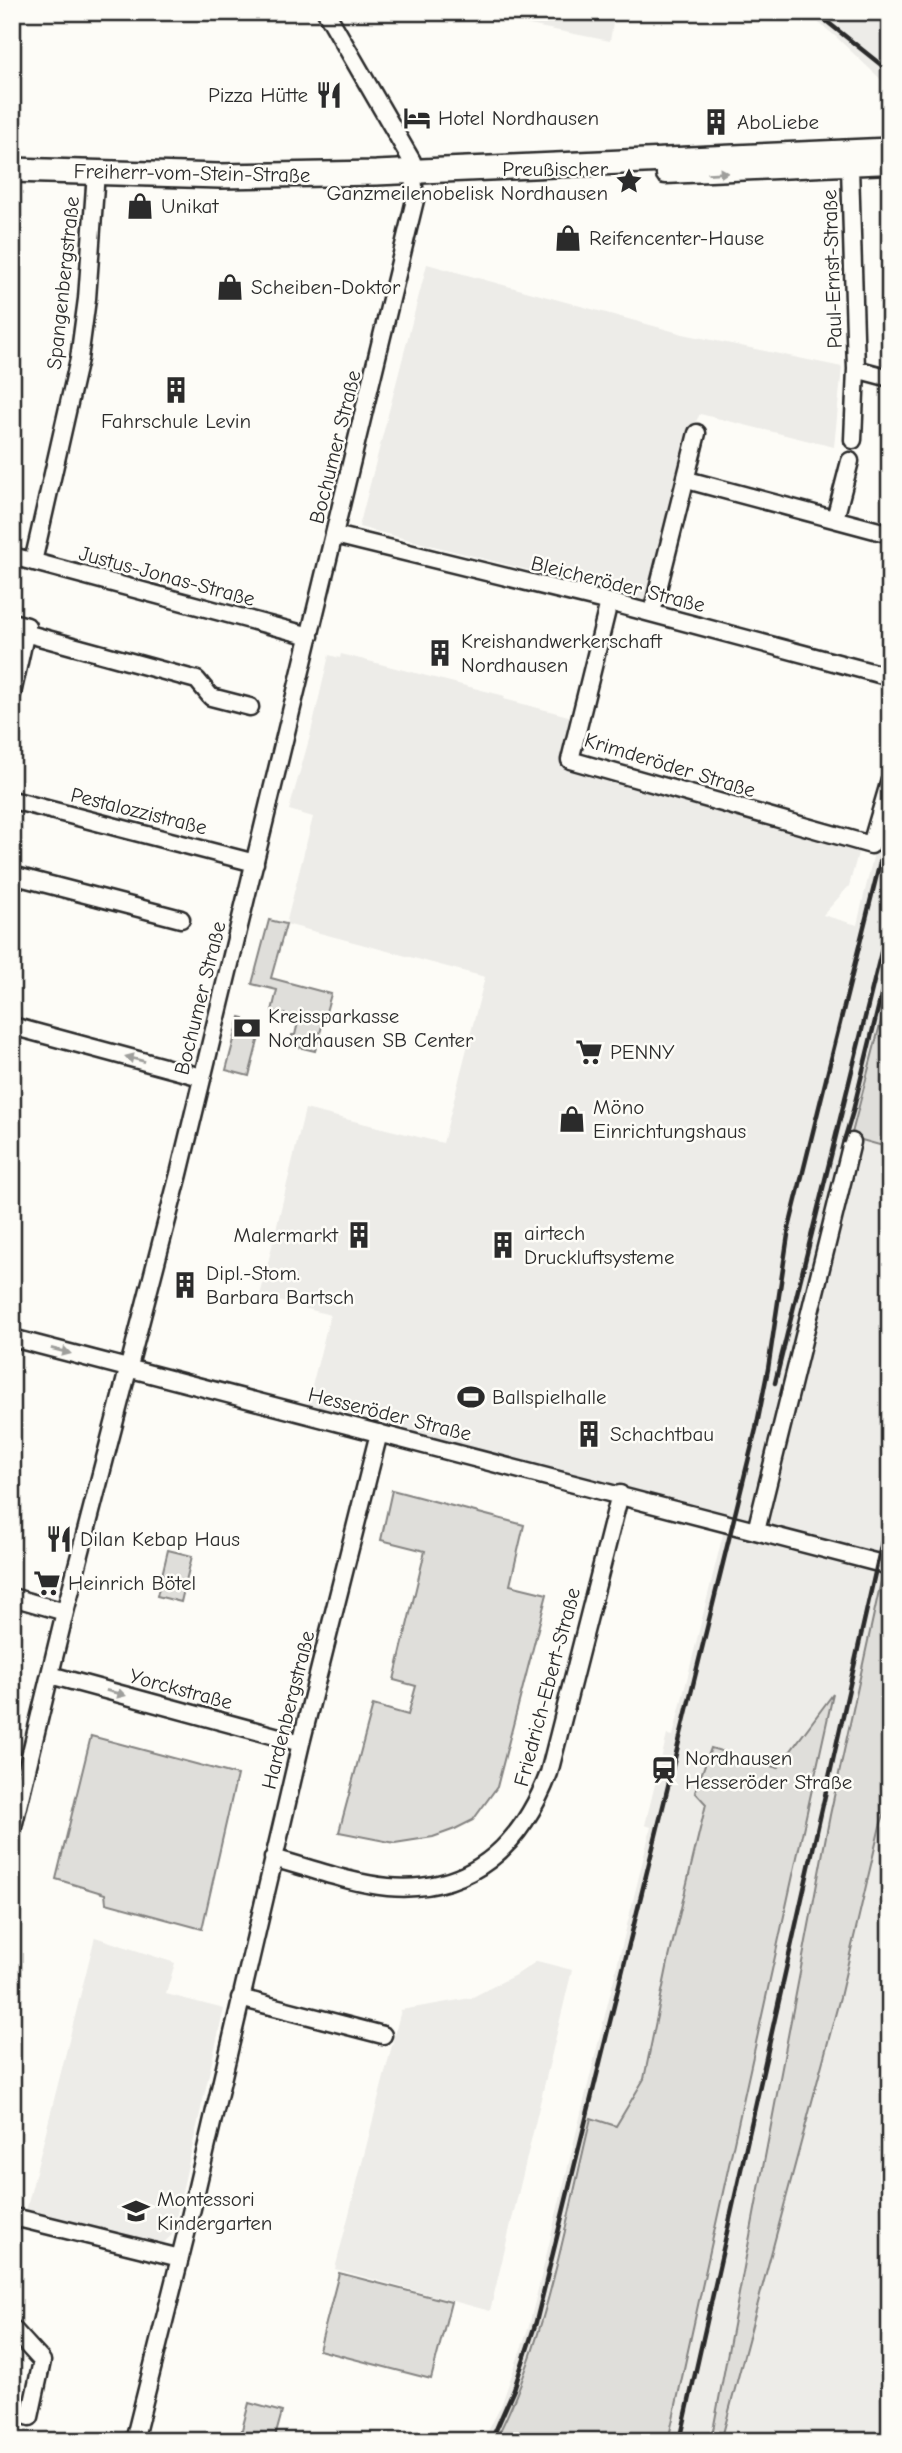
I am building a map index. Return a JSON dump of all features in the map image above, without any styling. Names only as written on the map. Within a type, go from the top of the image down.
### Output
[{"type":"main road","name":"Freiherr-vom-Stein-Straße","points":[[12,170],[220,176],[413,172],[890,150]]},
{"type":"street","points":[[326,12],[412,161],[413,172]]},
{"type":"street","points":[[665,160],[665,175],[890,165]]},
{"type":"street","name":"Paul-Ernst-Straße","points":[[850,167],[856,369],[853,440]]},
{"type":"street","name":"Spangenbergstraße","points":[[33,562],[79,359],[87,299],[96,172]]},
{"type":"street","name":"Bochumer Straße","points":[[12,1831],[18,1780],[50,1675],[129,1369],[335,536],[415,200],[413,172]]},
{"type":"street","name":"Paul-Ernst-Straße","points":[[856,369],[890,378]]},
{"type":"street","points":[[652,613],[697,433]]},
{"type":"street","points":[[835,519],[850,461]]},
{"type":"street","points":[[687,480],[890,534]]},
{"type":"street","name":"Bleicheröder Straße","points":[[335,536],[610,602],[890,677]]},
{"type":"street","name":"Justus-Jonas-Straße","points":[[12,556],[310,636]]},
{"type":"street","name":"Krimderöder Straße","points":[[610,602],[570,760],[871,845],[890,780]]},
{"type":"street","points":[[12,622],[27,626],[12,694]]},
{"type":"street","points":[[25,633],[197,680],[211,697],[250,707]]},
{"type":"street","name":"Pestalozzistraße","points":[[12,800],[255,863]]},
{"type":"street","points":[[12,876],[181,919]]},
{"type":"street","points":[[12,1026],[201,1077]]},
{"type":"street","points":[[756,1531],[852,1142]]},
{"type":"street","name":"Hesseröder Straße","points":[[12,1338],[890,1566]]},
{"type":"street","name":"Hardenbergstraße","points":[[134,2441],[180,2258],[273,1858],[379,1433]]},
{"type":"street","name":"Friedrich-Ebert-Straße","points":[[273,1858],[362,1883],[412,1888],[438,1884],[462,1876],[488,1861],[508,1844],[525,1824],[549,1773],[620,1494]]},
{"type":"street","points":[[12,1597],[65,1612]]},
{"type":"street","name":"Yorckstraße","points":[[50,1675],[301,1743]]},
{"type":"street","points":[[240,1998],[383,2035]]},
{"type":"street","points":[[12,2224],[18,2218],[180,2258]]},
{"type":"street","points":[[12,2328],[42,2361],[30,2417]]},
{"type":"shaded area","points":[[522,12],[615,12],[610,41],[524,24]]},
{"type":"shaded area","points":[[805,12],[890,12],[890,88],[834,35]]},
{"type":"shaded area","points":[[427,264],[683,334],[842,367],[834,447],[700,414],[687,438],[646,600],[359,527]]},
{"type":"shaded area","points":[[341,654],[505,696],[504,699],[576,718],[562,767],[860,846],[849,886],[823,915],[857,925],[890,798],[890,986],[851,1137],[890,1148],[890,1798],[880,1826],[890,1829],[890,2441],[633,2441],[616,2126],[591,2119],[539,2331],[513,2407],[495,2441],[483,2441],[501,2406],[529,2326],[651,1827],[645,1825],[667,1735],[673,1736],[728,1514],[307,1406],[330,1315],[260,1296],[305,1109],[443,1143],[485,977],[286,924],[313,817],[289,810],[329,655],[340,658]]},
{"type":"shaded area","points":[[269,920],[286,924],[271,978],[331,994],[315,1051],[290,1045],[299,1018],[272,1011],[277,990],[252,984]]},
{"type":"shaded area","points":[[890,986],[890,1148],[851,1137]]},
{"type":"shaded area","points":[[240,1017],[244,1018],[241,1033],[259,1037],[249,1076],[226,1070]]},
{"type":"shaded area","points":[[392,1490],[524,1525],[510,1585],[547,1594],[497,1787],[473,1820],[433,1837],[395,1843],[339,1832],[373,1705],[408,1715],[416,1686],[394,1680],[425,1551],[381,1540]]},
{"type":"shaded area","points":[[890,1540],[890,1798],[880,1826],[840,1997],[721,2441],[711,2441],[830,1815]]},
{"type":"shaded area","points":[[168,1550],[192,1556],[181,1602],[157,1596]]},
{"type":"shaded area","points":[[833,1694],[668,2441],[495,2441],[513,2403],[541,2324],[591,2118],[616,2126],[644,2079],[669,1958],[706,1804],[695,1792],[711,1748],[778,1768]]},
{"type":"shaded area","points":[[91,1736],[237,1775],[202,1929],[106,1903],[105,1894],[56,1879]]},
{"type":"shaded area","points":[[95,1937],[175,1963],[166,1994],[224,2009],[172,2235],[159,2247],[25,2215]]},
{"type":"shaded area","points":[[537,1961],[572,1970],[490,2311],[335,2269],[401,2010],[471,1998]]},
{"type":"shaded area","points":[[339,2273],[451,2302],[431,2379],[319,2350]]},
{"type":"shaded area","points":[[249,2403],[282,2412],[274,2441],[239,2441]]},
{"type":"railway","points":[[815,12],[890,72]]},
{"type":"railway","points":[[491,2441],[514,2389],[536,2322],[756,1429],[768,1369],[789,1228],[890,822]]},
{"type":"railway","points":[[775,1383],[890,916]]},
{"type":"railway","points":[[844,1141],[883,988]]},
{"type":"railway","points":[[680,2441],[890,1506]]},
{"type":"place","name":"Pizza Hütte","points":[[329,95]]},
{"type":"place","name":"Hotel Nordhausen","points":[[417,118]]},
{"type":"place","name":"AboLiebe","points":[[716,122]]},
{"type":"place","name":"Preußischer Ganzmeilenobelisk Nordhausen","points":[[629,181]]},
{"type":"place","name":"Unikat","points":[[140,206]]},
{"type":"place","name":"Reifencenter-Hause","points":[[568,238]]},
{"type":"place","name":"Scheiben-Doktor","points":[[230,287]]},
{"type":"place","name":"Fahrschule Levin","points":[[176,390]]},
{"type":"place","name":"Kreishandwerkerschaft Nordhausen","points":[[440,653]]},
{"type":"place","name":"Kreissparkasse Nordhausen SB Center","points":[[247,1028]]},
{"type":"place","name":"PENNY","points":[[589,1052]]},
{"type":"place","name":"Möno Einrichtungshaus","points":[[572,1119]]},
{"type":"place","name":"Malermarkt","points":[[359,1235]]},
{"type":"place","name":"airtech Druckluftsysteme","points":[[503,1245]]},
{"type":"place","name":"Dipl.-Stom. Barbara Bartsch","points":[[185,1285]]},
{"type":"place","name":"Ballspielhalle","points":[[471,1397]]},
{"type":"place","name":"Schachtbau","points":[[589,1434]]},
{"type":"place","name":"Dilan Kebap Haus","points":[[59,1539]]},
{"type":"place","name":"Heinrich Bötel","points":[[47,1583]]},
{"type":"place","name":"Nordhausen Hesseröder Straße","points":[[664,1770]]},
{"type":"place","name":"Montessori Kindergarten","points":[[136,2211]]}]
